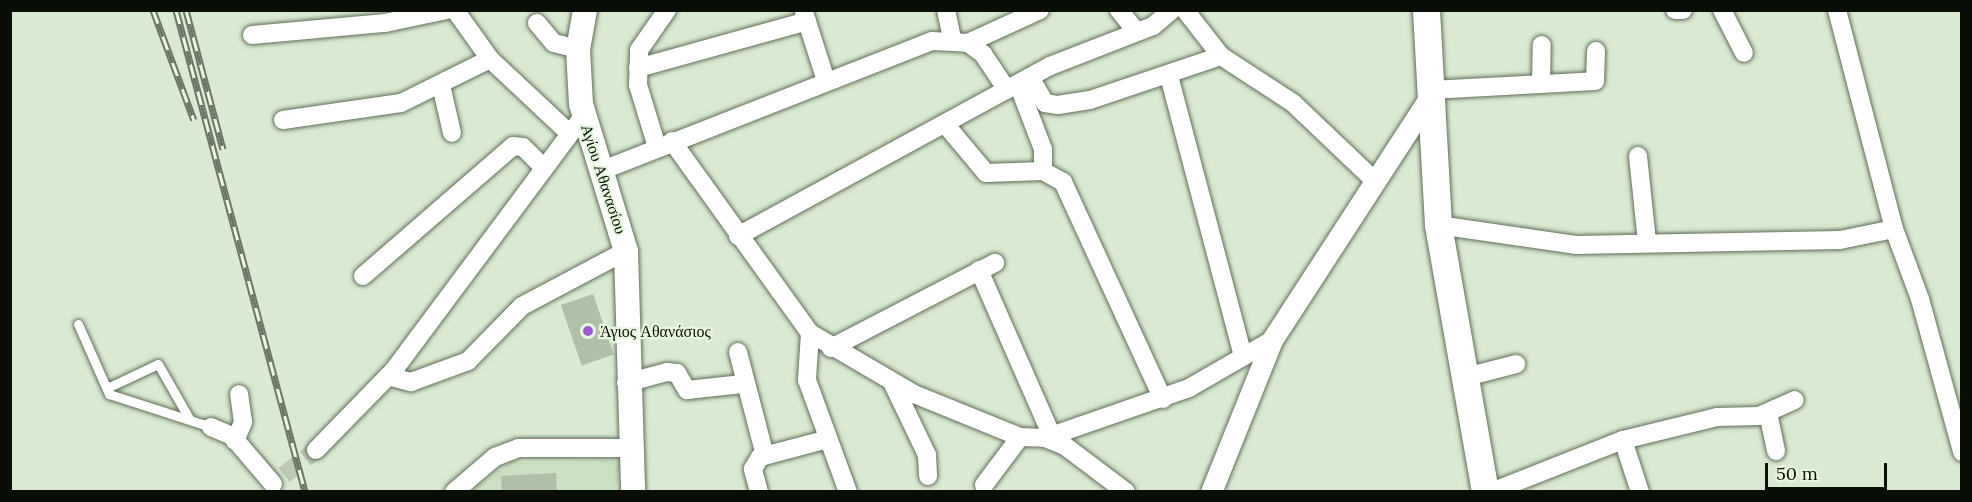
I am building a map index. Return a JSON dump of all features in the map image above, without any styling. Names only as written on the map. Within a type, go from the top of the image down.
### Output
[{"type":"main road","name":"Αγίου Αθανασίου","points":[[585,10],[578,49],[576,124],[603,170],[626,251],[626,383],[633,492]]},
{"type":"main road","points":[[1426,10],[1438,225],[1462,378],[1485,492]]},
{"type":"street","points":[[252,35],[385,23],[446,10]]},
{"type":"street","points":[[316,450],[388,376],[576,124],[490,58],[455,10]]},
{"type":"street","points":[[667,10],[646,35],[638,68],[643,108],[664,144],[738,236],[810,333],[893,384],[1020,437],[1048,436],[1163,399],[1272,340]]},
{"type":"street","points":[[946,10],[960,41],[983,54],[1045,103],[1058,105],[1169,75],[1221,56]]},
{"type":"street","points":[[603,170],[664,144],[932,41],[960,41],[1040,10]]},
{"type":"street","points":[[1119,10],[1136,31]]},
{"type":"street","points":[[738,236],[1019,84],[1136,31],[1172,10]]},
{"type":"street","points":[[1185,10],[1221,56],[1293,104],[1376,182]]},
{"type":"street","points":[[1675,10],[1683,10]]},
{"type":"street","points":[[1722,10],[1744,53]]},
{"type":"street","points":[[1837,10],[1894,229],[1920,299],[1962,452]]},
{"type":"street","points":[[638,68],[805,16],[826,81]]},
{"type":"street","points":[[537,23],[554,43],[578,49]]},
{"type":"street","points":[[1541,84],[1542,45]]},
{"type":"street","points":[[1211,492],[1272,340],[1376,182],[1431,84],[1541,84],[1595,81],[1596,51]]},
{"type":"street","points":[[283,120],[368,112],[441,86],[490,58]]},
{"type":"street","points":[[1169,75],[1243,356]]},
{"type":"street","points":[[1019,84],[1043,149],[1043,171]]},
{"type":"street","points":[[441,86],[452,133]]},
{"type":"street","points":[[945,124],[986,173],[1043,171],[1063,182],[1075,202],[1163,399]]},
{"type":"street","points":[[363,276],[513,146],[523,147],[544,168]]},
{"type":"street","points":[[1638,156],[1647,242]]},
{"type":"street","points":[[1438,225],[1536,242],[1840,240],[1894,229]]},
{"type":"street","points":[[388,376],[411,382],[468,361],[522,306],[626,251]]},
{"type":"street","points":[[831,348],[987,266],[1048,436],[1126,492]]},
{"type":"street","points":[[810,333],[807,380],[848,492]]},
{"type":"street","points":[[738,352],[743,384],[765,456]]},
{"type":"street","points":[[1462,378],[1516,364]]},
{"type":"street","points":[[626,383],[667,372],[677,373],[687,390],[743,384]]},
{"type":"street","points":[[893,384],[927,455],[928,476]]},
{"type":"street","points":[[235,441],[243,422],[239,394]]},
{"type":"street","points":[[1491,492],[1623,440],[1718,417],[1768,413],[1795,400]]},
{"type":"street","points":[[1768,413],[1776,451]]},
{"type":"street","points":[[211,427],[235,441],[274,484]]},
{"type":"street","points":[[984,485],[1020,437]]},
{"type":"street","points":[[759,492],[753,463],[765,456],[828,439]]},
{"type":"street","points":[[1623,440],[1640,492]]},
{"type":"street","points":[[454,492],[506,451],[630,447]]},
{"type":"lane","points":[[78,324],[110,394],[211,427]]},
{"type":"lane","points":[[107,388],[158,364],[190,420]]},
{"type":"shaded area","points":[[621,460],[616,491],[470,492],[510,462]]},
{"type":"building","name":"Άγιος Αθανάσιος","points":[[593,294],[614,355],[582,366],[561,305]]},
{"type":"building","points":[[556,473],[557,492],[502,492],[501,476]]},
{"type":"tunnel","points":[[284,475],[316,450]]},
{"type":"railway","points":[[153,10],[194,120]]},
{"type":"railway","points":[[176,10],[305,492]]},
{"type":"railway","points":[[186,10],[223,149]]},
{"type":"place","name":"Άγιος Αθανάσιος","points":[[588,331]]}]
